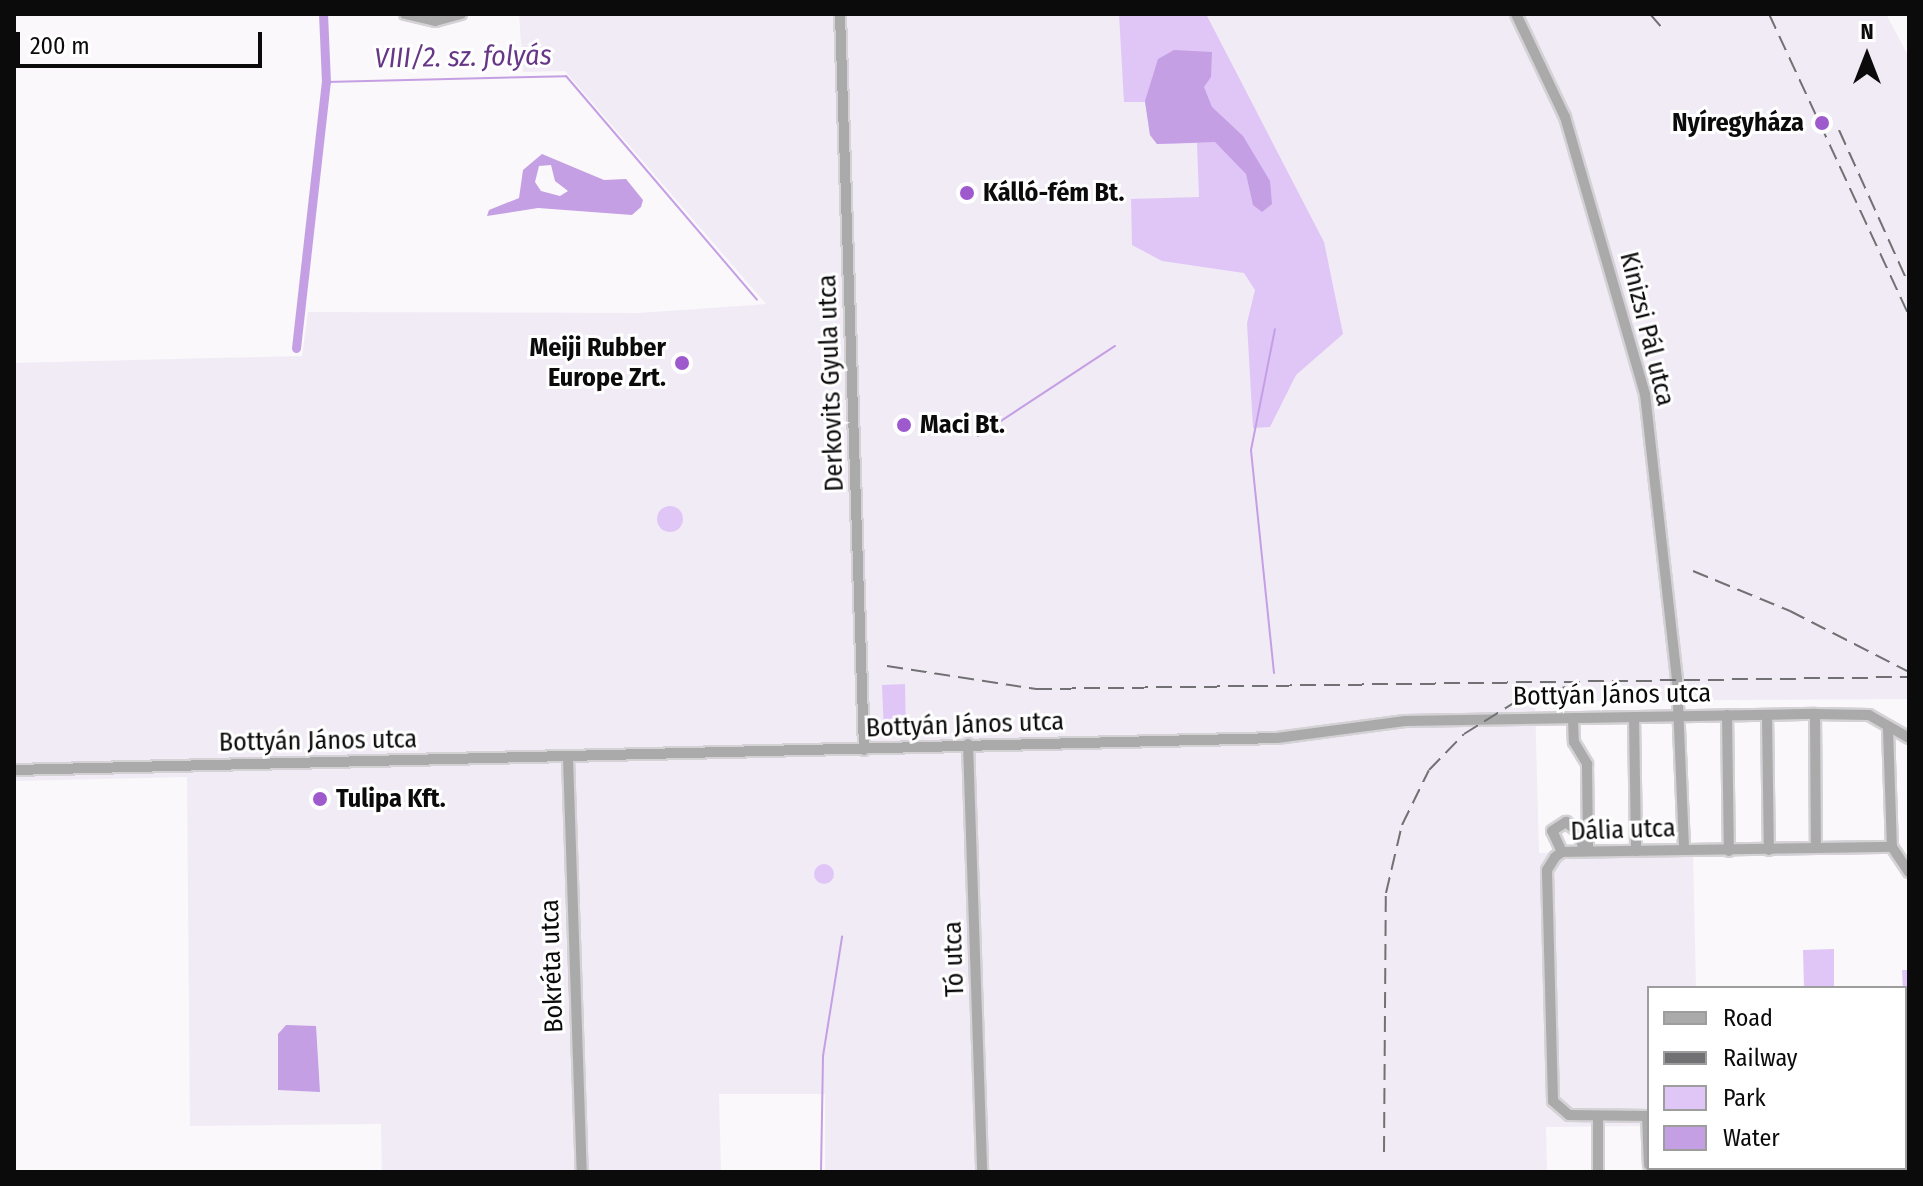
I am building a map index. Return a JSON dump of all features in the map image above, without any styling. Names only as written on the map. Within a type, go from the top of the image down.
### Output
[{"type":"street","points":[[405,14],[435,21],[461,14]]},
{"type":"street","name":"Derkovits Gyula utca","points":[[840,14],[864,750]]},
{"type":"street","name":"Kinizsi Pál utca","points":[[1516,14],[1565,117],[1645,394],[1679,717],[1684,850]]},
{"type":"street","points":[[1815,714],[1816,848]]},
{"type":"street","points":[[1727,715],[1729,851]]},
{"type":"street","name":"Bottyán János utca","points":[[14,770],[1277,738],[1405,721],[1727,715],[1869,715],[1888,729],[1909,738]]},
{"type":"street","points":[[1767,715],[1769,850]]},
{"type":"street","points":[[1634,717],[1636,851]]},
{"type":"street","points":[[1573,718],[1574,742],[1587,764],[1586,851]]},
{"type":"street","points":[[1888,729],[1892,847],[1909,872]]},
{"type":"street","name":"Tó utca","points":[[968,744],[982,1172]]},
{"type":"street","name":"Bokréta utca","points":[[568,758],[582,1172]]},
{"type":"street","points":[[1562,852],[1552,831],[1566,822],[1579,833],[1586,851]]},
{"type":"street","name":"Dália utca","points":[[1598,1117],[1569,1115],[1553,1101],[1547,870],[1562,852],[1892,847]]},
{"type":"street","points":[[1598,1172],[1598,1117],[1647,1116]]},
{"type":"shaded area","points":[[519,14],[1886,14],[1909,57],[1909,699],[1535,701],[1539,853],[1693,851],[1696,986],[1647,986],[1647,1126],[1546,1127],[1547,1172],[825,1172],[825,1094],[719,1094],[721,1172],[382,1172],[381,1124],[190,1126],[187,777],[14,781],[14,363],[302,356],[308,312],[639,313],[766,304],[565,71],[523,72]]},
{"type":"green space","points":[[1119,14],[1206,14],[1324,242],[1343,334],[1296,375],[1270,427],[1253,428],[1247,323],[1255,290],[1244,273],[1162,261],[1132,245],[1131,199],[1199,197],[1197,143],[1157,144],[1150,135],[1145,102],[1124,102]]},
{"type":"green space","points":[[670,506],[679,510],[683,519],[679,528],[670,532],[661,528],[657,519],[661,510]]},
{"type":"green space","points":[[905,684],[906,734],[884,735],[882,685]]},
{"type":"green space","points":[[820,864],[828,864],[834,874],[828,884],[820,884],[814,878],[814,870]]},
{"type":"green space","points":[[1834,949],[1834,986],[1804,986],[1803,950]]},
{"type":"green space","points":[[1902,970],[1909,970],[1909,1031],[1907,986],[1903,986]]},
{"type":"water","points":[[1174,50],[1212,52],[1211,77],[1204,87],[1212,107],[1243,136],[1270,181],[1272,204],[1262,212],[1253,205],[1246,174],[1215,142],[1157,144],[1150,135],[1145,101],[1158,59]]},
{"type":"water","points":[[542,154],[604,180],[626,179],[643,200],[641,207],[632,215],[538,208],[487,216],[489,210],[519,198],[523,170]],"holes":[[[551,165],[555,181],[568,191],[560,196],[541,191],[535,182],[539,166]]]},
{"type":"water","points":[[286,1025],[316,1026],[320,1092],[278,1090],[278,1034]]},
{"type":"waterway","points":[[296,348],[326,82],[323,14]]},
{"type":"waterway","name":"VIII/2. sz. folyás","points":[[326,82],[566,76],[757,300]]},
{"type":"waterway","points":[[1274,673],[1251,450],[1275,329]]},
{"type":"waterway","points":[[978,436],[1115,346]]},
{"type":"waterway","name":"VIII/2. sz. folyás","points":[[821,1172],[823,1056],[842,937]]},
{"type":"railway","points":[[1650,14],[1665,31]]},
{"type":"railway","points":[[1769,14],[1909,315]]},
{"type":"railway","points":[[1839,130],[1909,285]]},
{"type":"railway","points":[[1693,571],[1790,611],[1909,672]]},
{"type":"railway","points":[[887,666],[1036,689],[1909,677]]},
{"type":"railway","points":[[1384,1152],[1386,893],[1402,825],[1429,770],[1464,734],[1512,704],[1565,687]]},
{"type":"place","name":"Nyíregyháza","points":[[1822,123]]},
{"type":"place","name":"Kálló-fém Bt.","points":[[967,193]]},
{"type":"place","name":"Meiji Rubber Europe Zrt.","points":[[682,363]]},
{"type":"place","name":"Maci Bt.","points":[[904,425]]},
{"type":"place","name":"Tulipa Kft.","points":[[320,799]]}]
